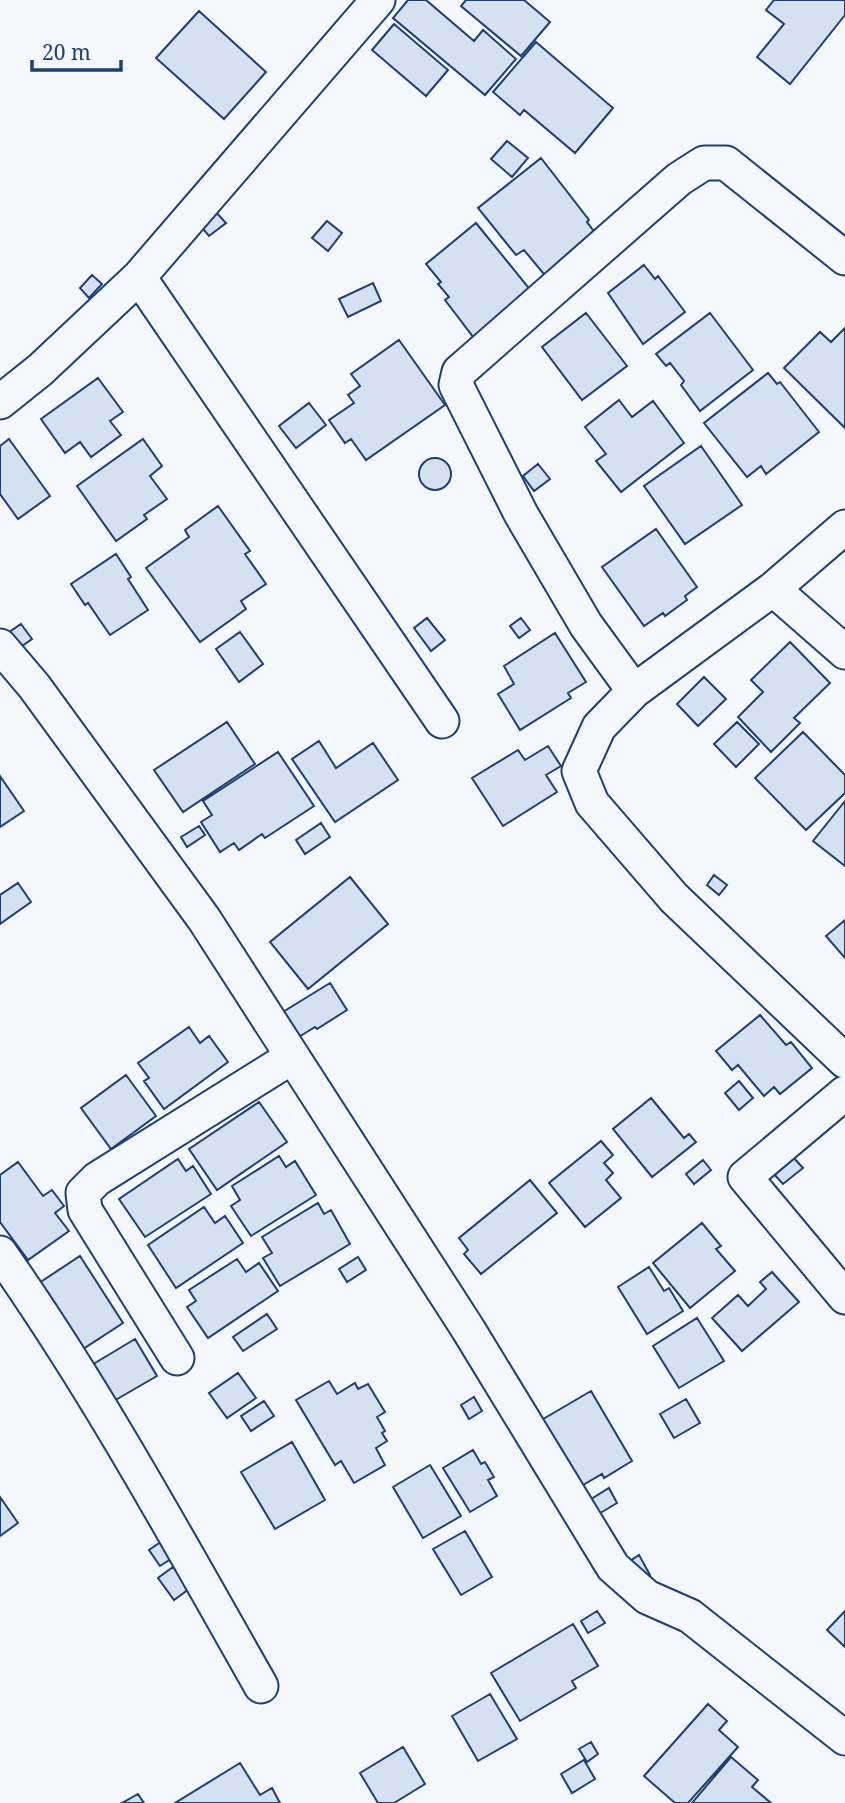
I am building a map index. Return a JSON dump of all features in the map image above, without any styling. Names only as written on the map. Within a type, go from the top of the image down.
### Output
[{"type":"street","points":[[0,402],[40,370],[139,277],[379,0]]},
{"type":"street","points":[[634,691],[586,625],[521,514],[456,385],[459,372],[679,179],[704,163],[726,163],[845,258]]},
{"type":"street","points":[[139,277],[442,720]]},
{"type":"street","points":[[845,527],[773,589],[634,691],[599,727],[579,771],[592,803],[674,898],[845,1061]]},
{"type":"street","points":[[773,589],[845,652]]},
{"type":"street","points":[[0,646],[34,686],[204,919],[468,1329],[613,1567],[647,1597],[690,1616],[845,1738]]},
{"type":"street","points":[[177,1358],[85,1210],[83,1193],[97,1179],[292,1057]]},
{"type":"street","points":[[845,1093],[745,1177],[845,1297]]},
{"type":"street","points":[[0,1253],[48,1321],[187,1555],[261,1686]]},
{"type":"building","points":[[408,0],[426,0],[474,41],[483,30],[516,59],[485,95],[393,18]]},
{"type":"building","points":[[466,0],[524,0],[550,22],[521,56],[461,6]]},
{"type":"building","points":[[774,0],[845,0],[845,15],[790,84],[757,57],[784,24],[766,10]]},
{"type":"building","points":[[199,11],[266,72],[224,119],[156,58]]},
{"type":"building","points":[[394,24],[448,70],[426,96],[372,50]]},
{"type":"building","points":[[536,42],[613,108],[575,153],[524,110],[520,115],[493,92]]},
{"type":"building","points":[[507,141],[528,158],[512,177],[491,159]]},
{"type":"building","points":[[541,158],[589,220],[587,222],[599,238],[548,279],[524,250],[516,255],[478,208]]},
{"type":"building","points":[[214,210],[226,223],[209,236],[198,223]]},
{"type":"building","points":[[327,221],[342,233],[328,251],[312,238]]},
{"type":"building","points":[[476,223],[532,292],[474,338],[445,300],[449,297],[426,264]]},
{"type":"building","points":[[644,265],[655,279],[658,276],[685,312],[643,344],[608,293]]},
{"type":"building","points":[[92,275],[102,284],[89,298],[80,288]]},
{"type":"building","points":[[373,283],[381,301],[348,317],[339,299]]},
{"type":"building","points":[[586,313],[627,366],[582,400],[542,347]]},
{"type":"building","points":[[710,313],[753,370],[700,411],[681,385],[684,381],[670,363],[666,366],[656,354]]},
{"type":"building","points":[[845,328],[845,428],[784,368],[820,332],[831,342]]},
{"type":"building","points":[[399,340],[445,405],[366,460],[351,439],[345,443],[329,420],[354,403],[348,395],[360,386],[351,374]]},
{"type":"building","points":[[768,373],[777,384],[780,382],[819,432],[766,474],[761,466],[747,477],[704,423]]},
{"type":"building","points":[[98,378],[123,412],[110,421],[121,435],[91,457],[80,442],[65,453],[41,419]]},
{"type":"building","points":[[619,400],[632,417],[653,401],[684,443],[621,492],[596,461],[606,454],[585,427]]},
{"type":"building","points":[[309,403],[326,425],[296,448],[279,426]]},
{"type":"building","points":[[9,439],[50,496],[18,519],[0,494],[0,446]]},
{"type":"building","points":[[143,439],[162,466],[150,476],[167,499],[144,515],[147,519],[116,541],[77,486]]},
{"type":"building","points":[[701,446],[742,505],[685,544],[644,486]]},
{"type":"building","points":[[435,458],[447,462],[451,474],[447,486],[435,490],[423,486],[419,474],[423,462]]},
{"type":"building","points":[[538,464],[550,479],[534,491],[523,476]]},
{"type":"building","points":[[218,506],[250,551],[245,554],[266,584],[241,601],[246,609],[200,642],[146,568],[189,537],[185,530]]},
{"type":"building","points":[[656,529],[697,587],[685,596],[687,600],[665,616],[663,613],[644,626],[602,567]]},
{"type":"building","points":[[116,554],[148,610],[110,635],[71,584]]},
{"type":"building","points":[[427,618],[445,640],[431,651],[414,628]]},
{"type":"building","points":[[521,618],[530,630],[519,638],[510,626]]},
{"type":"building","points":[[21,624],[32,639],[19,648],[8,633]]},
{"type":"building","points":[[240,632],[263,664],[239,682],[216,649]]},
{"type":"building","points":[[555,633],[586,682],[568,693],[571,698],[520,730],[498,694],[514,684],[504,666]]},
{"type":"building","points":[[790,642],[830,683],[794,718],[800,723],[771,752],[738,717],[763,692],[751,680]]},
{"type":"building","points":[[704,677],[726,699],[698,726],[677,704]]},
{"type":"building","points":[[227,722],[255,764],[183,812],[154,770]]},
{"type":"building","points":[[737,722],[759,744],[736,767],[714,744]]},
{"type":"building","points":[[803,732],[845,775],[845,793],[806,830],[755,778]]},
{"type":"building","points":[[319,741],[336,768],[373,743],[398,780],[335,822],[292,759]]},
{"type":"building","points":[[548,746],[561,766],[546,775],[557,792],[503,826],[472,778],[518,750],[525,760]]},
{"type":"building","points":[[278,752],[314,806],[265,838],[262,834],[239,850],[234,843],[220,852],[201,822],[212,815],[203,801]]},
{"type":"building","points":[[0,776],[24,811],[0,827]]},
{"type":"building","points":[[845,801],[845,866],[813,841]]},
{"type":"building","points":[[321,823],[330,837],[305,854],[296,840]]},
{"type":"building","points":[[199,826],[205,835],[187,847],[181,837]]},
{"type":"building","points":[[714,875],[727,885],[719,895],[707,885]]},
{"type":"building","points":[[350,877],[388,924],[308,989],[270,942]]},
{"type":"building","points":[[18,883],[31,902],[0,924],[0,895]]},
{"type":"building","points":[[845,920],[845,958],[826,936]]},
{"type":"building","points":[[330,983],[347,1010],[294,1040],[278,1015]]},
{"type":"building","points":[[760,1015],[786,1045],[791,1042],[812,1068],[780,1094],[774,1087],[764,1096],[738,1065],[732,1070],[716,1051]]},
{"type":"building","points":[[189,1027],[200,1043],[209,1036],[228,1062],[164,1109],[144,1081],[149,1078],[138,1063]]},
{"type":"building","points":[[126,1075],[156,1116],[111,1149],[81,1108]]},
{"type":"building","points":[[739,1081],[753,1098],[739,1110],[725,1093]]},
{"type":"building","points":[[651,1098],[684,1138],[689,1134],[696,1142],[652,1177],[613,1129]]},
{"type":"building","points":[[259,1102],[287,1142],[217,1190],[189,1149]]},
{"type":"building","points":[[601,1141],[613,1155],[604,1163],[613,1173],[606,1180],[621,1198],[585,1227],[549,1183]]},
{"type":"building","points":[[279,1156],[286,1167],[295,1161],[316,1195],[251,1236],[231,1206],[240,1200],[232,1186]]},
{"type":"building","points":[[792,1156],[803,1168],[783,1184],[772,1172]]},
{"type":"building","points":[[178,1159],[186,1171],[193,1166],[211,1194],[145,1237],[119,1199]]},
{"type":"building","points":[[703,1160],[711,1170],[694,1184],[686,1174]]},
{"type":"building","points":[[18,1162],[43,1196],[52,1190],[64,1206],[55,1213],[69,1231],[28,1260],[0,1222],[0,1175]]},
{"type":"building","points":[[530,1180],[557,1213],[481,1274],[464,1254],[468,1250],[459,1238]]},
{"type":"building","points":[[318,1203],[324,1214],[331,1210],[350,1244],[280,1286],[263,1258],[272,1253],[262,1237]]},
{"type":"building","points":[[204,1207],[215,1223],[225,1216],[243,1243],[176,1288],[148,1245]]},
{"type":"building","points":[[702,1223],[721,1246],[716,1249],[735,1271],[690,1308],[653,1263]]},
{"type":"building","points":[[80,1256],[123,1323],[83,1349],[39,1283]]},
{"type":"building","points":[[358,1257],[366,1270],[347,1282],[339,1269]]},
{"type":"building","points":[[237,1259],[246,1272],[259,1263],[278,1291],[208,1338],[187,1307],[196,1301],[189,1290]]},
{"type":"building","points":[[649,1267],[664,1291],[669,1288],[683,1311],[647,1334],[618,1287]]},
{"type":"building","points":[[772,1272],[799,1302],[742,1351],[712,1318],[738,1295],[748,1306],[766,1289],[760,1282]]},
{"type":"building","points":[[267,1314],[277,1329],[243,1351],[233,1337]]},
{"type":"building","points":[[697,1318],[724,1361],[679,1388],[653,1346]]},
{"type":"building","points":[[135,1339],[157,1376],[112,1402],[90,1366]]},
{"type":"building","points":[[238,1373],[256,1398],[227,1418],[209,1393]]},
{"type":"building","points":[[329,1381],[337,1394],[355,1383],[358,1389],[368,1384],[385,1412],[377,1417],[387,1441],[376,1448],[385,1465],[354,1483],[341,1461],[335,1465],[296,1400]]},
{"type":"building","points":[[591,1391],[632,1461],[604,1478],[602,1474],[578,1488],[538,1422]]},
{"type":"building","points":[[474,1397],[482,1411],[469,1419],[461,1405]]},
{"type":"building","points":[[686,1399],[700,1423],[674,1438],[660,1414]]},
{"type":"building","points":[[264,1401],[274,1416],[251,1431],[241,1416]]},
{"type":"building","points":[[292,1442],[325,1500],[275,1529],[241,1472]]},
{"type":"building","points":[[473,1450],[481,1464],[485,1462],[494,1477],[488,1480],[497,1496],[470,1512],[443,1468]]},
{"type":"building","points":[[430,1465],[461,1516],[423,1538],[393,1487]]},
{"type":"building","points":[[609,1488],[617,1503],[597,1515],[588,1501]]},
{"type":"building","points":[[0,1497],[18,1523],[0,1536]]},
{"type":"building","points":[[465,1531],[492,1577],[461,1595],[433,1549]]},
{"type":"building","points":[[162,1541],[174,1557],[160,1566],[149,1550]]},
{"type":"building","points":[[639,1555],[650,1575],[636,1585],[624,1565]]},
{"type":"building","points":[[173,1567],[189,1589],[174,1600],[158,1578]]},
{"type":"building","points":[[597,1611],[605,1623],[588,1633],[581,1621]]},
{"type":"building","points":[[845,1611],[845,1647],[827,1630]]},
{"type":"building","points":[[573,1624],[598,1666],[572,1681],[576,1688],[520,1721],[491,1673]]},
{"type":"building","points":[[490,1694],[517,1739],[478,1761],[452,1716]]},
{"type":"building","points":[[708,1704],[727,1721],[719,1730],[738,1747],[688,1803],[675,1803],[644,1776]]},
{"type":"building","points":[[591,1742],[598,1754],[587,1762],[579,1749]]},
{"type":"building","points":[[403,1747],[425,1784],[394,1803],[378,1803],[360,1773]]},
{"type":"building","points":[[731,1757],[758,1780],[752,1787],[771,1803],[692,1803]]},
{"type":"building","points":[[584,1760],[595,1779],[572,1793],[561,1774]]},
{"type":"building","points":[[240,1763],[260,1795],[272,1788],[280,1803],[175,1803]]},
{"type":"building","points":[[138,1794],[144,1803],[122,1803]]}]
